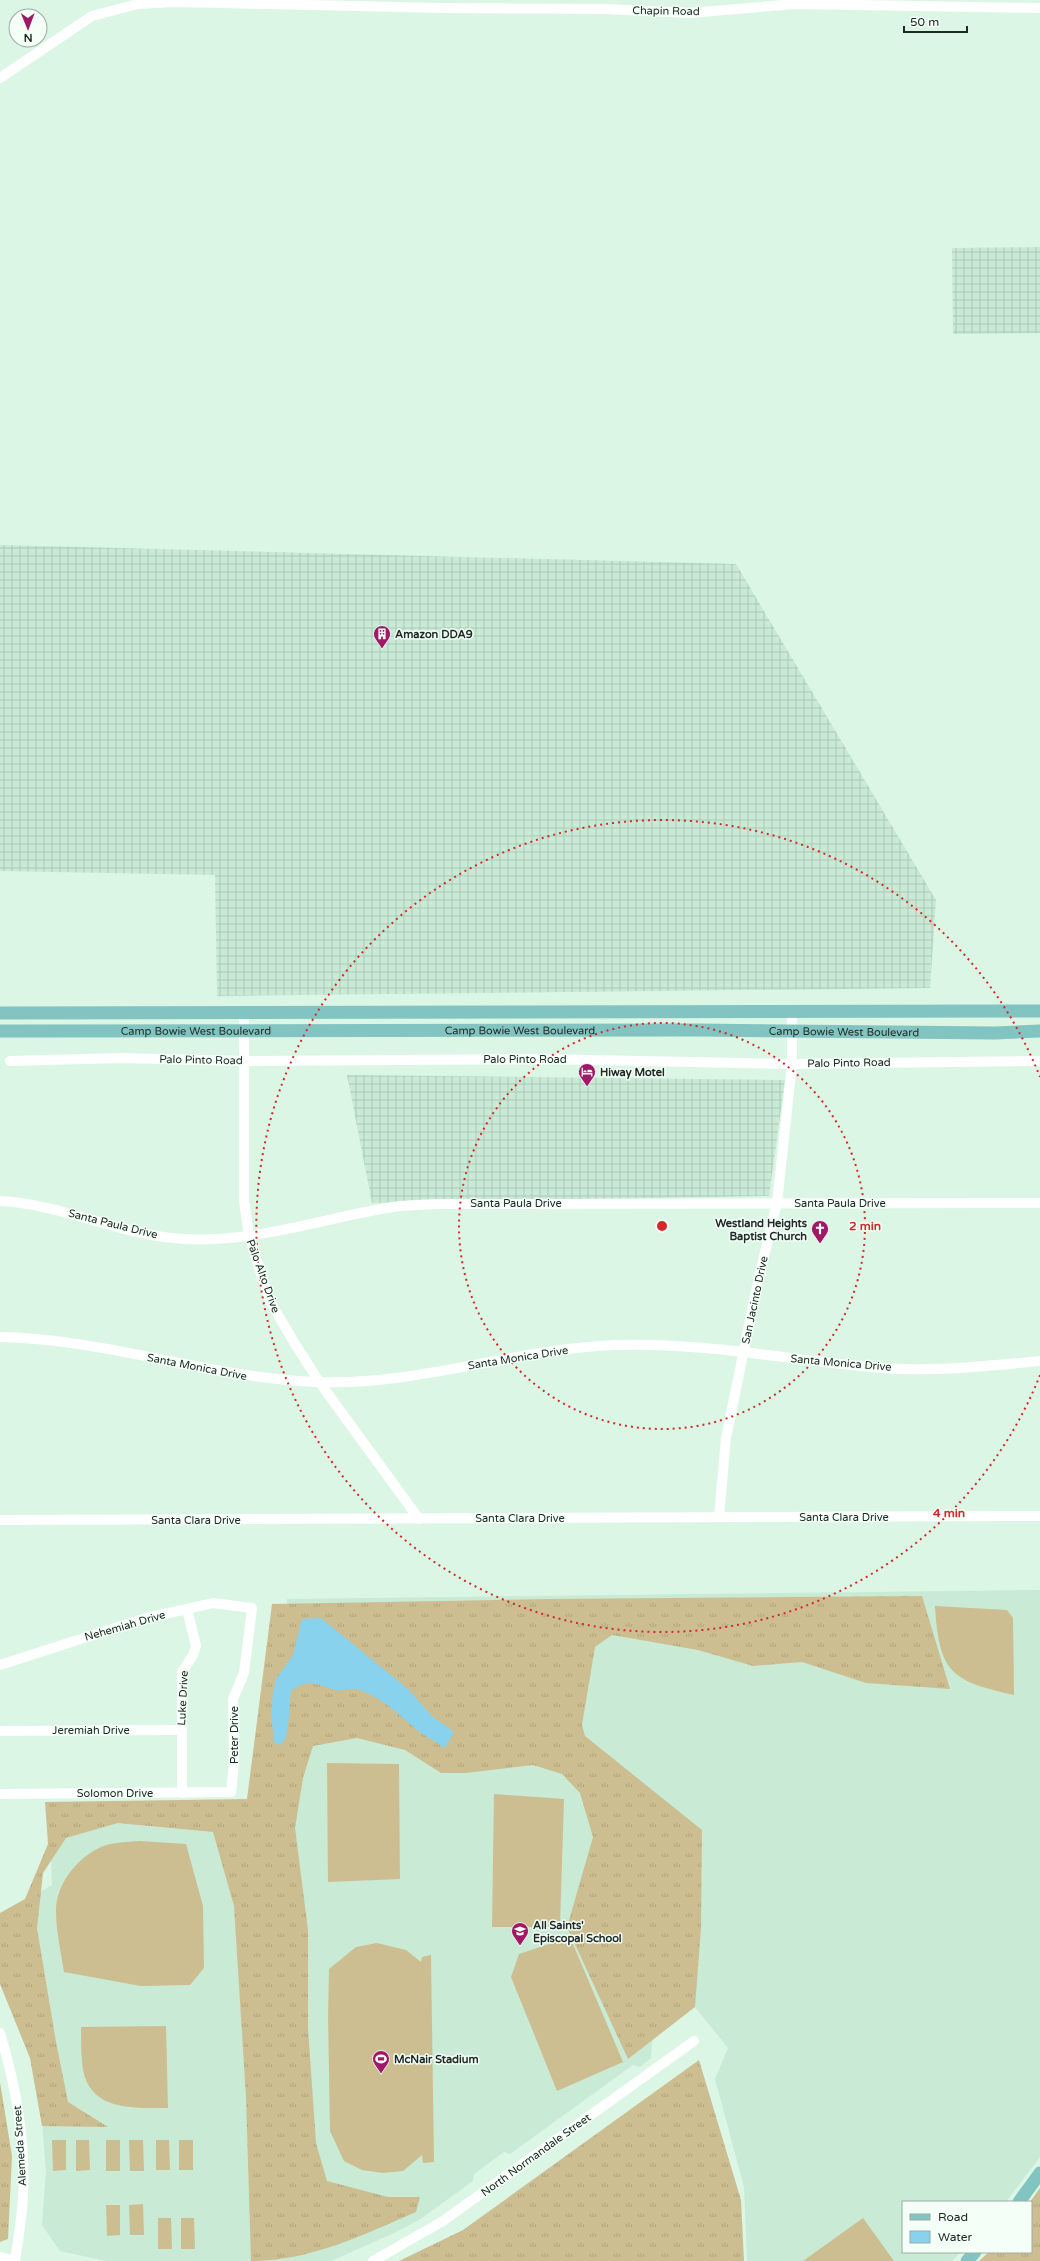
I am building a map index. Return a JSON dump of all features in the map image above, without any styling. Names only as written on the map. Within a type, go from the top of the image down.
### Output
[{"type":"main road","name":"Camp Bowie West Boulevard","points":[[0,1013],[515,1010],[1040,1011]]},
{"type":"main road","points":[[514,1029],[515,1010]]},
{"type":"main road","name":"Camp Bowie West Boulevard","points":[[0,1031],[514,1029],[792,1030],[995,1033],[1040,1031]]},
{"type":"main road","points":[[1020,2201],[1040,2173]]},
{"type":"main road","points":[[967,2261],[974,2253]]},
{"type":"street","name":"Chapin Road","points":[[0,78],[92,16],[138,4],[174,2],[442,8],[605,9],[690,13],[795,4],[1040,8]]},
{"type":"street","name":"San Jacinto Drive","points":[[719,1517],[726,1438],[758,1281],[777,1203],[792,1064],[792,1011]]},
{"type":"street","name":"Palo Alto Drive","points":[[244,1012],[243,1029],[246,1061],[244,1201],[249,1236],[271,1303],[320,1382],[419,1519]]},
{"type":"street","name":"Palo Pinto Road","points":[[10,1060],[121,1058],[246,1061],[542,1059],[792,1064],[1040,1061]]},
{"type":"street","name":"Santa Paula Drive","points":[[0,1201],[38,1206],[142,1233],[182,1239],[218,1240],[249,1236],[394,1206],[428,1204],[1040,1203]]},
{"type":"street","name":"Santa Monica Drive","points":[[0,1337],[54,1340],[255,1378],[320,1382],[391,1379],[571,1349],[614,1345],[695,1347],[807,1361],[886,1368],[959,1369],[1040,1361]]},
{"type":"street","name":"Santa Clara Drive","points":[[0,1520],[1040,1516]]},
{"type":"street","name":"Nehemiah Drive","points":[[0,1665],[146,1618],[187,1608],[213,1603],[252,1608]]},
{"type":"street","name":"Luke Drive","points":[[182,1793],[182,1672],[193,1655],[196,1646],[187,1608]]},
{"type":"street","name":"Peter Drive","points":[[231,1792],[234,1763],[234,1699],[244,1673],[252,1608]]},
{"type":"street","name":"Jeremiah Drive","points":[[0,1731],[181,1730]]},
{"type":"street","name":"Solomon Drive","points":[[0,1794],[231,1792]]},
{"type":"street","name":"Alemeda Street","points":[[0,2033],[15,2091],[22,2157],[23,2197],[15,2261]]},
{"type":"street","name":"North Normandale Street","points":[[373,2261],[443,2222],[694,2042]]},
{"type":"street","points":[[0,2257],[15,2261]]},
{"type":"shaded area","points":[[1040,247],[1040,333],[953,334],[952,248]]},
{"type":"shaded area","points":[[0,545],[736,564],[936,900],[930,988],[217,996],[215,875],[0,871]]},
{"type":"shaded area","points":[[347,1075],[785,1080],[769,1196],[372,1203]]},
{"type":"shaded area","name":"All Saints' Episcopal School","points":[[1040,1590],[1040,2157],[1007,2201],[902,2201],[902,2253],[960,2253],[952,2261],[747,2261],[744,2187],[715,2079],[728,2048],[695,2007],[678,2017],[655,2036],[652,2043],[651,2058],[640,2067],[633,2065],[510,2154],[504,2152],[474,2174],[473,2181],[419,2220],[394,2233],[331,2261],[106,2261],[60,2251],[42,2225],[46,2172],[41,2107],[0,1915],[52,1885],[49,1805],[289,1801],[287,1599]]},
{"type":"green space","points":[[922,1596],[950,1689],[866,1683],[802,1662],[753,1666],[698,1650],[612,1635],[595,1647],[582,1725],[585,1736],[702,1830],[701,1928],[695,2007],[628,2059],[567,1927],[593,1837],[580,1793],[562,1774],[533,1765],[466,1773],[441,1773],[405,1750],[357,1738],[313,1746],[303,1778],[295,1828],[308,1930],[308,2028],[316,2143],[327,2181],[388,2197],[420,2197],[416,2212],[356,2238],[315,2252],[273,2260],[251,2261],[246,2097],[234,1906],[213,1832],[118,1823],[66,1838],[43,1873],[37,1928],[56,2042],[68,2102],[108,2127],[42,2126],[30,2058],[0,1984],[0,1913],[25,1899],[48,1844],[45,1802],[247,1799],[272,1604],[551,1599]]},
{"type":"green space","points":[[935,1606],[1007,1610],[1013,1618],[1014,1695],[975,1684],[962,1678],[952,1670],[945,1659],[940,1646]]},
{"type":"green space","points":[[327,1763],[399,1764],[400,1879],[328,1882]]},
{"type":"green space","points":[[494,1794],[564,1799],[560,1925],[556,1927],[492,1927]]},
{"type":"green space","points":[[140,1841],[186,1844],[203,1906],[204,1968],[190,1985],[141,1986],[64,1972],[56,1911],[57,1901],[64,1882],[76,1865],[92,1852],[101,1847],[115,1843]]},
{"type":"green space","points":[[570,1937],[623,2062],[557,2091],[511,1977],[519,1954]]},
{"type":"green space","name":"McNair Stadium","points":[[377,1943],[406,1950],[421,1962],[422,1957],[431,1955],[434,2162],[423,2163],[422,2155],[403,2171],[383,2173],[362,2170],[344,2161],[330,2131],[328,2017],[329,1969],[356,1947]]},
{"type":"green space","points":[[166,2026],[168,2108],[142,2108],[116,2105],[95,2094],[88,2084],[83,2070],[81,2054],[81,2027]]},
{"type":"green space","points":[[699,2060],[741,2200],[744,2261],[399,2261],[463,2230]]},
{"type":"green space","points":[[0,2082],[12,2156],[8,2239],[0,2242]]},
{"type":"green space","points":[[52,2140],[66,2140],[66,2170],[53,2171]]},
{"type":"green space","points":[[76,2140],[89,2140],[90,2170],[76,2171]]},
{"type":"green space","points":[[106,2140],[120,2140],[120,2171],[106,2171]]},
{"type":"green space","points":[[129,2140],[143,2140],[144,2171],[130,2171]]},
{"type":"green space","points":[[156,2140],[169,2140],[170,2170],[156,2170]]},
{"type":"green space","points":[[179,2140],[193,2140],[193,2170],[179,2170]]},
{"type":"green space","points":[[1040,2188],[1040,2261],[979,2261],[988,2253],[1032,2253],[1032,2201],[1031,2201]]},
{"type":"green space","points":[[143,2204],[144,2235],[130,2235],[129,2205]]},
{"type":"green space","points":[[106,2205],[120,2205],[120,2235],[107,2236]]},
{"type":"green space","points":[[158,2218],[171,2218],[172,2249],[158,2249]]},
{"type":"green space","points":[[181,2218],[194,2218],[195,2249],[181,2249]]},
{"type":"green space","points":[[863,2218],[894,2261],[803,2261]]},
{"type":"water","points":[[321,1618],[408,1689],[432,1716],[454,1732],[445,1748],[421,1733],[390,1707],[373,1696],[355,1689],[339,1690],[313,1683],[303,1684],[291,1691],[286,1737],[281,1745],[274,1743],[271,1712],[276,1679],[293,1655],[302,1619]]},
{"type":"place","name":"Amazon DDA9","points":[[382,649]]},
{"type":"place","name":"Hiway Motel","points":[[587,1087]]},
{"type":"place","name":"Westland Heights Baptist Church","points":[[820,1244]]},
{"type":"place","name":"All Saints' Episcopal School","points":[[520,1946]]},
{"type":"place","name":"McNair Stadium","points":[[381,2074]]}]
